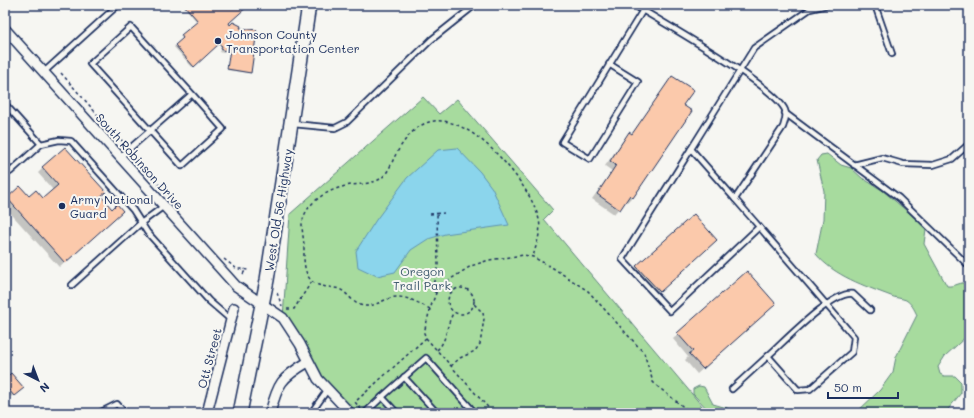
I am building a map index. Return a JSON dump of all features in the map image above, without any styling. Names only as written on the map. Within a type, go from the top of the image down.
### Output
[{"type":"main road","name":"West Old 56 Highway","points":[[240,413],[263,303],[309,5]]},
{"type":"street","name":"South Robinson Drive","points":[[5,29],[236,286],[283,318],[288,324],[318,379],[350,413]]},
{"type":"street","name":"Ott Street","points":[[207,413],[234,308]]},
{"type":"street","points":[[270,413],[278,387],[284,378],[308,362]]},
{"type":"lane","points":[[44,72],[118,5]]},
{"type":"lane","points":[[291,124],[335,128],[347,122],[431,40],[475,5]]},
{"type":"lane","points":[[634,5],[760,84],[774,96],[784,108],[786,117],[783,127],[735,199]]},
{"type":"lane","points":[[759,227],[670,311],[622,259],[754,48],[810,9],[827,5]]},
{"type":"lane","points":[[875,5],[892,54]]},
{"type":"lane","points":[[609,64],[638,82],[590,159],[562,142],[609,64],[643,10]]},
{"type":"lane","points":[[132,27],[192,94],[223,129],[182,166],[90,64],[132,27]]},
{"type":"lane","points":[[120,157],[192,94]]},
{"type":"lane","points":[[5,104],[41,144]]},
{"type":"lane","points":[[785,113],[899,198],[969,266]]},
{"type":"lane","points":[[5,166],[10,172],[41,144],[60,140],[71,141],[133,210],[146,232],[204,295],[231,320]]},
{"type":"lane","points":[[854,165],[882,158],[903,164],[933,165],[952,159],[969,144]]},
{"type":"lane","points":[[691,149],[854,337],[852,352],[810,389],[798,390],[768,356]]},
{"type":"lane","points":[[72,285],[141,223],[164,206]]},
{"type":"lane","points":[[732,389],[826,304],[848,294],[858,297],[870,310]]},
{"type":"lane","points":[[365,413],[426,358],[475,413]]},
{"type":"lane","points":[[404,377],[437,413]]},
{"type":"lane","points":[[311,413],[328,389]]},
{"type":"lane","points":[[382,397],[397,413]]},
{"type":"lane","points":[[99,413],[117,404],[125,413]]},
{"type":"path","points":[[61,73],[117,138],[124,142]]},
{"type":"path","points":[[430,309],[398,297],[370,306],[360,305],[338,289],[322,287],[312,281],[306,272],[302,223],[313,202],[335,188],[367,183],[380,179],[388,172],[402,144],[413,132],[434,121],[454,123],[484,142],[523,183],[539,217],[540,229],[533,257]]},
{"type":"path","points":[[136,156],[140,163],[184,213]]},
{"type":"path","points":[[436,293],[432,289],[438,265],[437,213]]},
{"type":"path","points":[[430,214],[444,213]]},
{"type":"path","points":[[493,413],[426,338],[424,333],[436,293],[446,282],[471,266],[489,260],[524,255],[533,257],[588,291],[644,353],[653,382],[691,413]]},
{"type":"path","points":[[224,258],[237,269],[246,269],[250,271]]},
{"type":"path","points":[[243,274],[246,269]]},
{"type":"path","points":[[277,293],[281,305],[290,310],[294,309],[312,281]]},
{"type":"path","points":[[446,282],[455,291]]},
{"type":"path","points":[[460,289],[468,290],[474,298],[474,304],[467,313],[463,314],[454,312],[449,301],[450,297],[455,291],[460,289]]},
{"type":"path","points":[[451,366],[460,358],[475,351],[480,344],[484,319],[483,313],[474,304]]},
{"type":"path","points":[[437,350],[444,344],[448,322],[454,312]]},
{"type":"path","points":[[355,402],[426,338]]},
{"type":"green space","name":"Oregon Trail Park","points":[[423,97],[439,114],[457,99],[553,210],[544,219],[708,413],[350,413],[318,379],[283,318],[290,214]]},
{"type":"green space","points":[[827,154],[841,165],[851,168],[862,178],[882,190],[921,223],[926,229],[924,244],[947,286],[969,283],[969,334],[945,356],[938,367],[940,374],[944,376],[955,376],[961,382],[961,393],[945,413],[856,413],[880,390],[893,372],[896,357],[917,315],[906,300],[893,297],[850,280],[823,262],[816,254],[823,219],[824,191],[817,160],[821,155]]},
{"type":"green space","points":[[699,386],[704,387],[713,404],[727,408],[735,413],[711,413],[693,394],[693,389]]},
{"type":"water","points":[[457,148],[480,172],[492,188],[509,225],[445,234],[428,239],[411,250],[395,272],[377,276],[358,267],[356,251],[376,220],[407,178],[438,150]]},
{"type":"building","name":"Johnson County Transportation Center","points":[[184,5],[249,5],[229,23],[230,25],[233,22],[241,26],[240,28],[257,30],[251,73],[227,69],[230,49],[226,48],[225,51],[221,49],[222,46],[219,44],[194,67],[175,45],[183,38],[181,35],[198,21]]},
{"type":"building","points":[[672,76],[694,90],[683,105],[692,111],[633,198],[630,195],[620,210],[597,194],[616,165],[610,161],[629,132],[632,134]]},
{"type":"building","name":"Army National Guard","points":[[65,147],[106,192],[101,196],[112,209],[117,204],[123,211],[65,263],[7,198],[20,186],[29,196],[36,190],[43,198],[58,185],[42,167]]},
{"type":"building","points":[[694,214],[717,240],[660,292],[636,266]]},
{"type":"building","points":[[747,271],[776,304],[703,369],[689,354],[693,351],[677,333]]},
{"type":"building","points":[[11,373],[24,388],[14,396],[5,385],[5,379]]},
{"type":"place","name":"Johnson County Transportation Center","points":[[218,41]]},
{"type":"place","name":"Army National Guard","points":[[62,206]]}]
